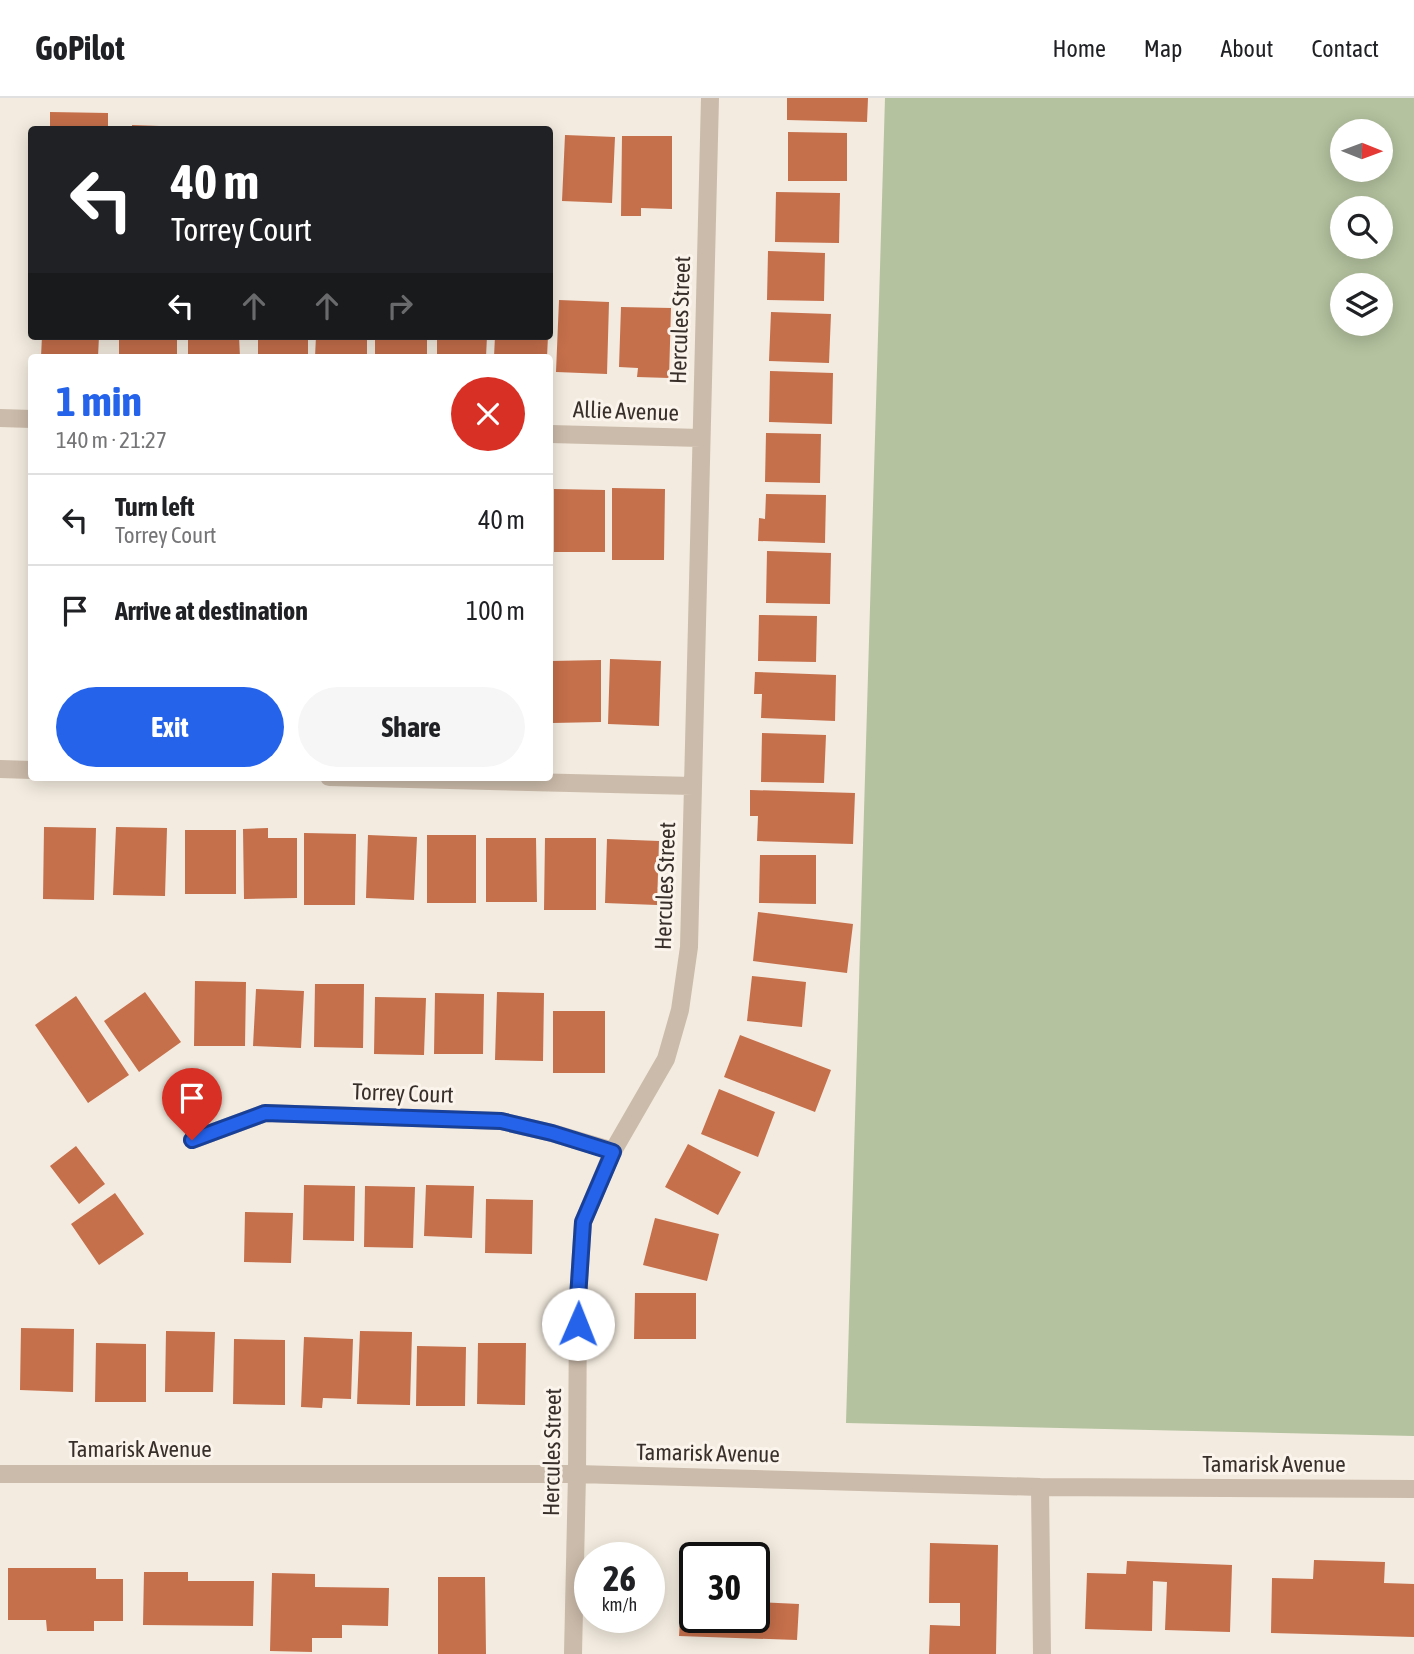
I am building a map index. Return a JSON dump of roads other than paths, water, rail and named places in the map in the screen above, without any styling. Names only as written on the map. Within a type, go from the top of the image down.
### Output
[{"type":"street","name":"Hercules Street","points":[[573,1654],[578,1298],[583,1222],[613,1152],[666,1059],[680,1010],[689,947],[710,98]]},
{"type":"street","points":[[0,418],[28,419]]},
{"type":"street","name":"Allie Avenue","points":[[553,434],[701,438]]},
{"type":"street","points":[[0,769],[28,770]]},
{"type":"street","points":[[491,781],[693,786]]},
{"type":"street","name":"Torrey Court","points":[[192,1140],[265,1113],[279,1113],[501,1121],[613,1152]]},
{"type":"street","name":"Tamarisk Avenue","points":[[0,1474],[577,1474],[1040,1487],[1414,1489]]},
{"type":"street","points":[[1040,1487],[1041,1654]]}]
